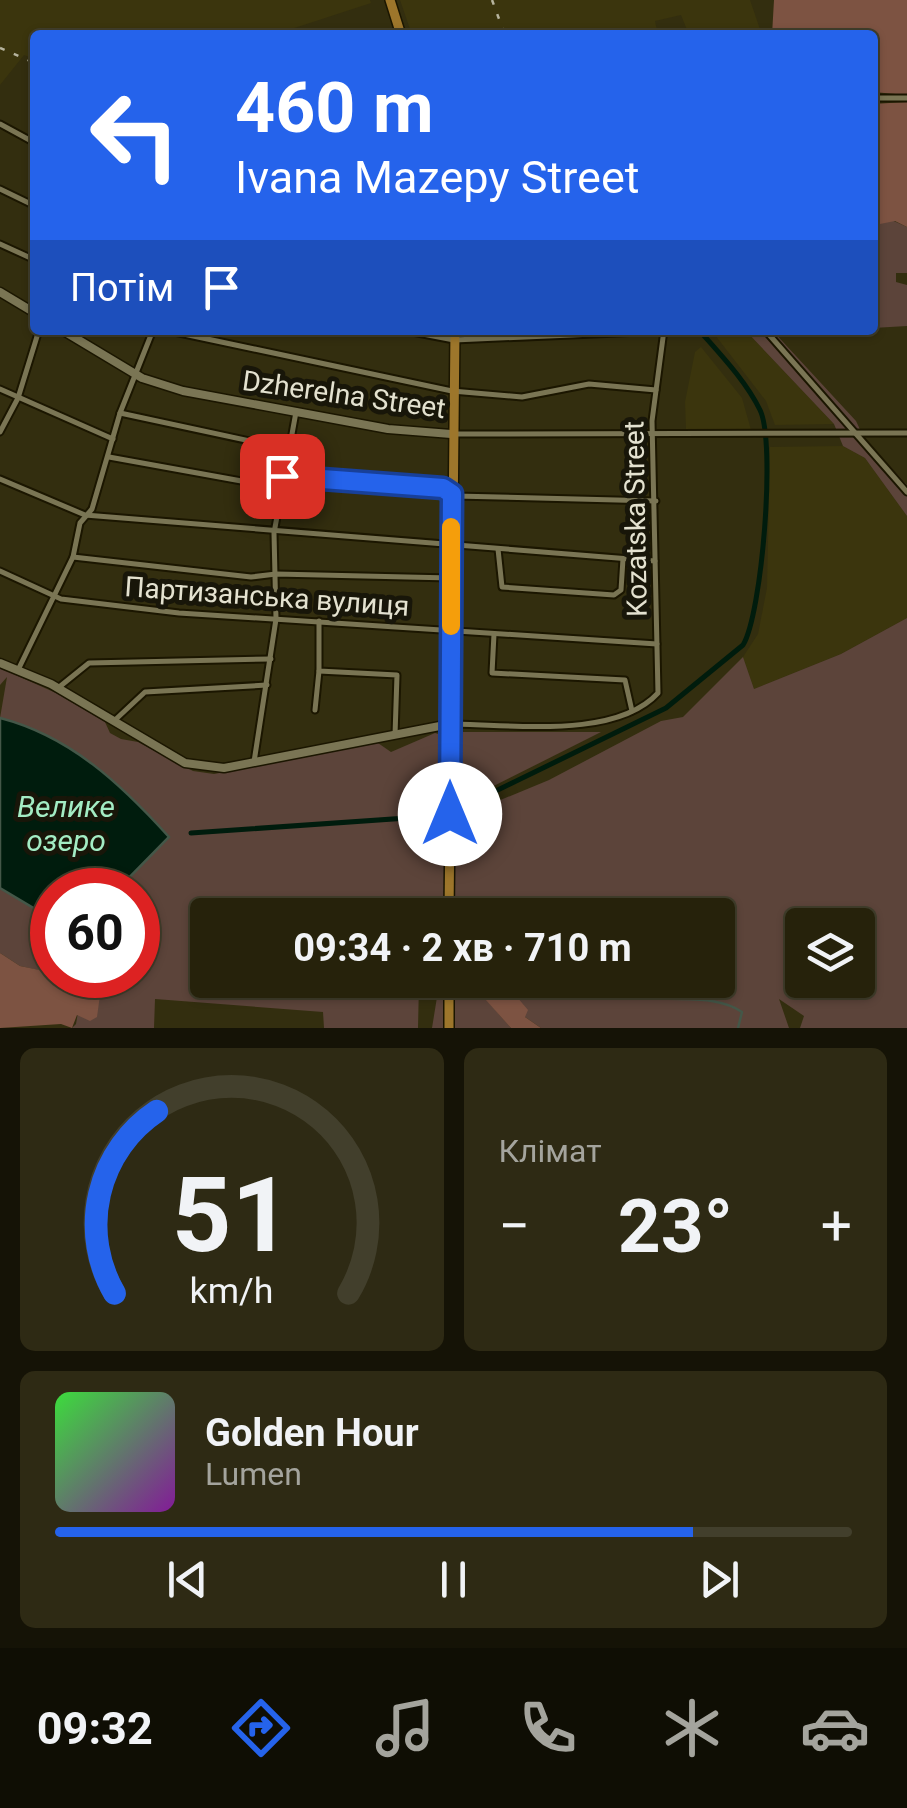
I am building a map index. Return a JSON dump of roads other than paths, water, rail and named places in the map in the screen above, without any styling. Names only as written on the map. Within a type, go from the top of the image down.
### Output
[{"type":"main road","points":[[390,0],[399,30]]},
{"type":"main road","points":[[0,292],[30,310]]},
{"type":"main road","name":"Dzherelna Street","points":[[70,335],[135,373],[183,392],[451,434]]},
{"type":"main road","points":[[449,898],[454,335]]},
{"type":"main road","points":[[0,662],[58,688],[185,764],[224,768],[450,724]]},
{"type":"main road","points":[[448,1028],[449,998]]},
{"type":"street","points":[[878,98],[907,98]]},
{"type":"street","points":[[0,124],[30,140]]},
{"type":"street","points":[[0,189],[30,204]]},
{"type":"street","points":[[0,244],[30,258]]},
{"type":"street","points":[[0,432],[18,398],[37,335]]},
{"type":"street","points":[[18,670],[73,557],[84,515],[92,509],[120,413],[151,335]]},
{"type":"street","points":[[189,335],[452,391],[522,397],[589,384],[656,390]]},
{"type":"street","name":"Kozatska Street","points":[[632,711],[648,704],[658,693],[653,432],[663,335]]},
{"type":"street","points":[[769,335],[907,492]]},
{"type":"street","points":[[0,389],[113,439]]},
{"type":"street","points":[[254,762],[276,619],[274,534],[296,412]]},
{"type":"street","points":[[120,413],[287,449]]},
{"type":"street","points":[[854,432],[907,433]]},
{"type":"street","name":"Dzherelna Street","points":[[451,434],[854,432]]},
{"type":"street","points":[[109,457],[280,488]]},
{"type":"street","points":[[282,476],[443,488],[452,494],[656,501]]},
{"type":"street","points":[[0,479],[84,515],[274,534],[451,543],[655,561]]},
{"type":"street","points":[[498,549],[502,587],[614,595],[621,590],[623,559]]},
{"type":"street","points":[[73,557],[251,578],[276,574],[451,578]]},
{"type":"street","name":"Партизанська вулиця","points":[[0,571],[56,597],[179,613],[657,644]]},
{"type":"street","points":[[314,710],[319,622]]},
{"type":"street","points":[[450,724],[604,724],[632,711],[624,680],[492,673],[494,634]]},
{"type":"street","points":[[58,688],[89,663],[272,658]]},
{"type":"street","points":[[318,671],[397,675],[395,735]]},
{"type":"street","points":[[113,722],[144,692],[267,685]]},
{"type":"water","name":"Велике озеро","points":[[0,718],[49,737],[93,764],[169,837],[139,868],[30,868],[30,906],[0,888]]},
{"type":"waterway","points":[[463,807],[666,708],[743,645],[756,600],[765,528],[765,428],[748,389],[703,335]]},
{"type":"waterway","points":[[191,833],[436,816]]},
{"type":"waterway","points":[[659,998],[727,1005],[742,1012],[738,1028]]},
{"type":"railway","points":[[492,0],[503,30]]},
{"type":"railway","points":[[0,48],[30,61]]}]
